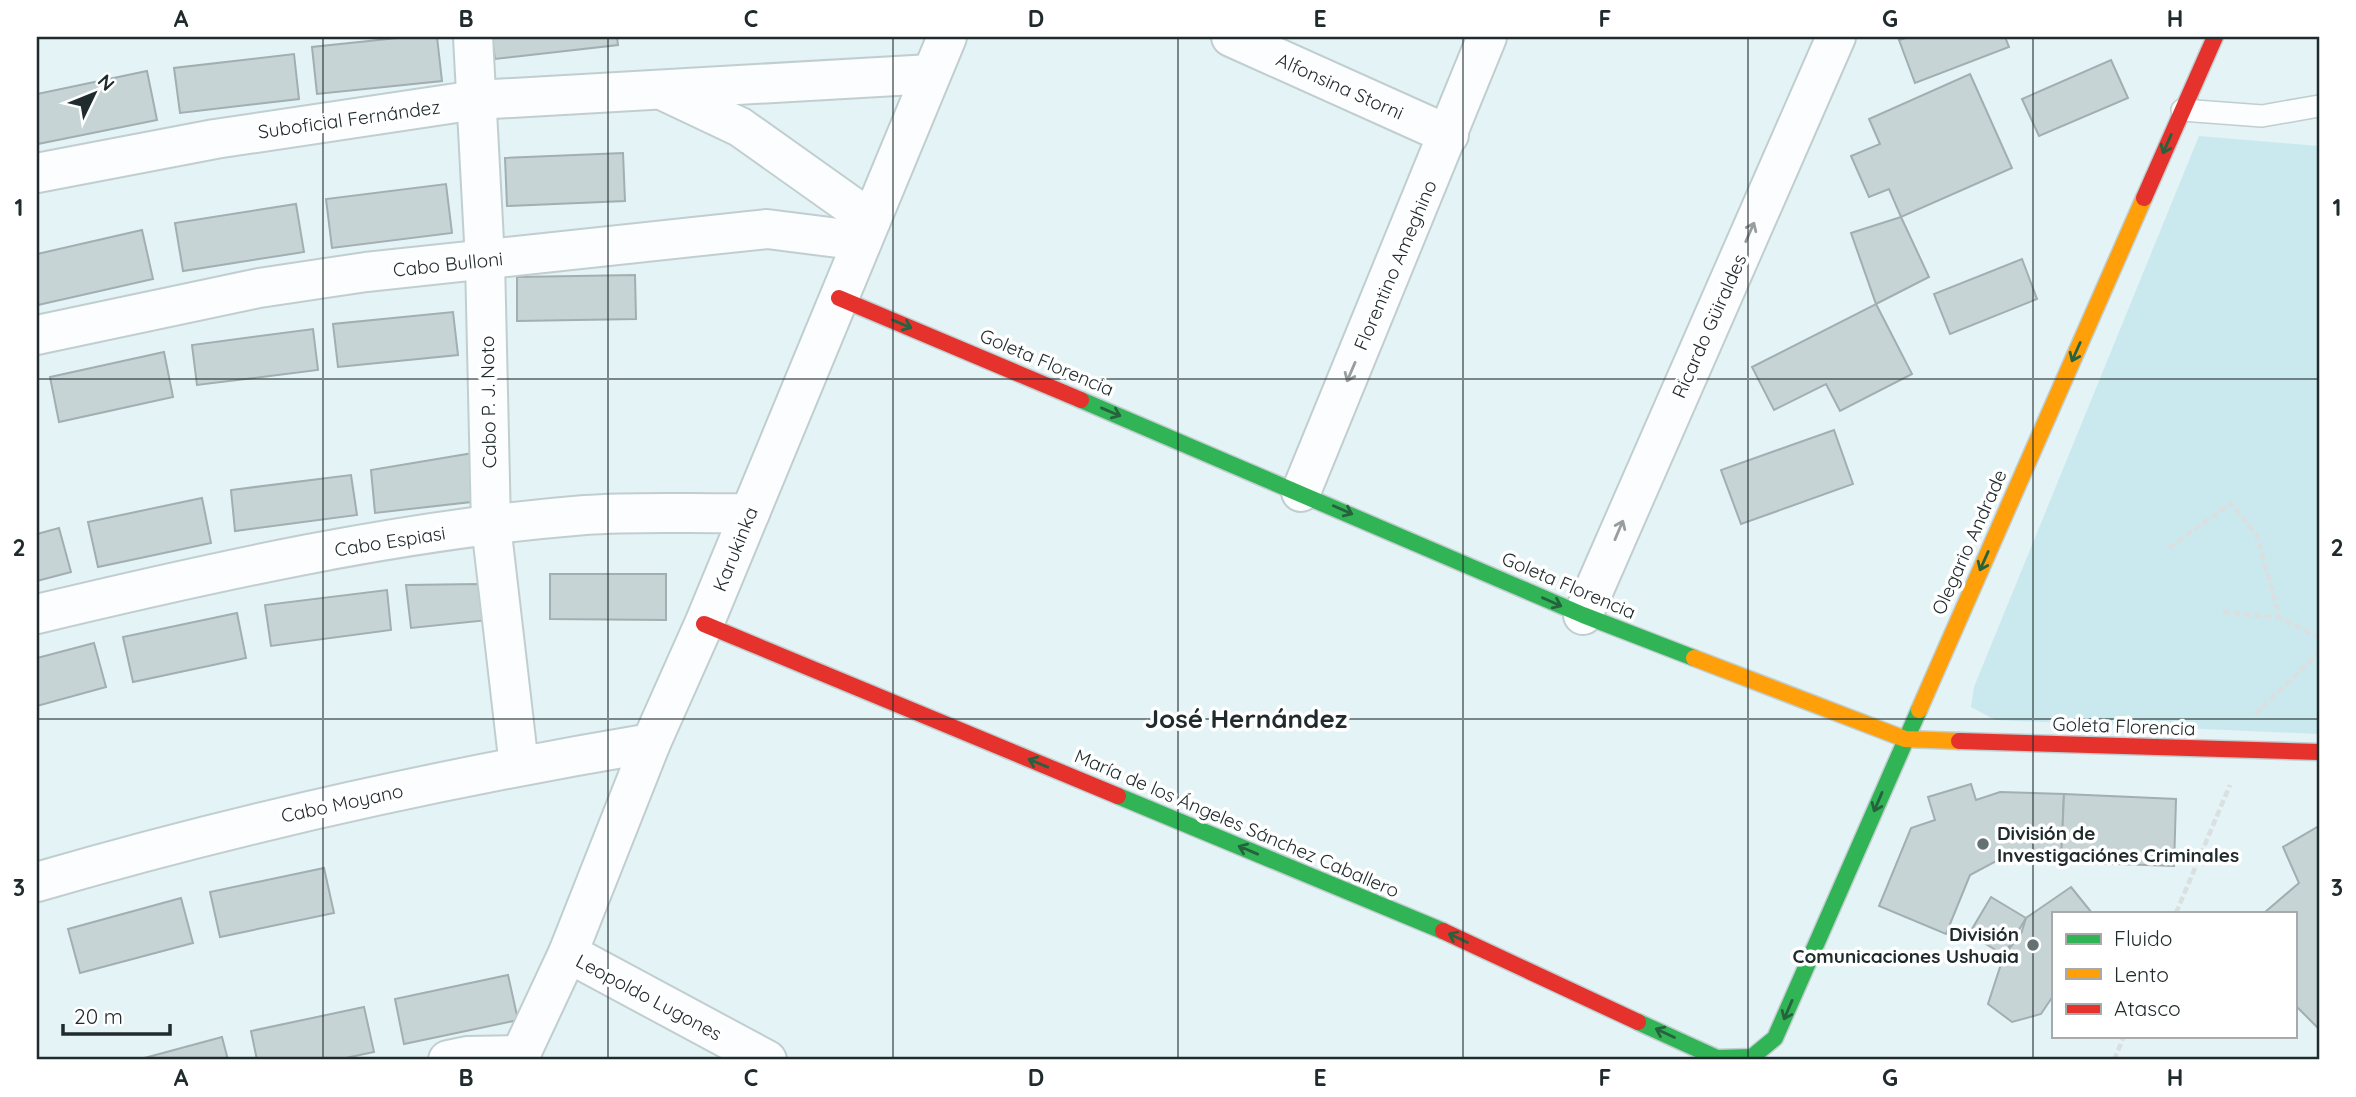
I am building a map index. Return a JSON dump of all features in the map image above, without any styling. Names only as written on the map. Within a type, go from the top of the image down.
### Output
[{"type":"street","name":"Cabo P. J. Noto","points":[[473,37],[485,260],[491,525],[519,765]]},
{"type":"street","name":"Karukinka","points":[[519,1058],[568,953],[651,743],[704,624],[947,37]]},
{"type":"street","name":"Alfonsina Storni","points":[[1231,37],[1449,135]]},
{"type":"street","name":"Florentino Ameghino","points":[[1301,492],[1487,37]]},
{"type":"street","name":"Ricardo Güiraldes","points":[[1583,615],[1836,37]]},
{"type":"street","name":"Olegario Andrade","points":[[1752,1057],[1775,1038],[2215,37]]},
{"type":"street","name":"Suboficial Fernández","points":[[37,173],[215,139],[476,100],[664,92],[931,74]]},
{"type":"street","name":"Suboficial Fernández","points":[[664,92],[740,127],[866,231]]},
{"type":"street","name":"Cabo Bulloni","points":[[37,335],[259,288],[366,272],[767,229],[866,231]]},
{"type":"street","name":"Goleta Florencia","points":[[839,298],[1301,492],[1583,615],[1906,739],[2244,752],[2319,752]]},
{"type":"street","name":"Cabo Espiasi","points":[[37,614],[192,577],[491,525],[587,515],[750,513]]},
{"type":"street","name":"María de los Ángeles Sánchez Caballero","points":[[704,624],[1438,929],[1717,1058],[1752,1057]]},
{"type":"street","name":"Cabo Moyano","points":[[37,882],[290,813],[519,765],[651,743]]},
{"type":"street","name":"Leopoldo Lugones","points":[[568,953],[767,1060]]},
{"type":"street","points":[[448,1060],[467,1056],[519,1058]]},
{"type":"lane","points":[[2182,110],[2262,116],[2319,106]]},
{"type":"path","points":[[2169,548],[2231,503],[2256,534],[2280,618]]},
{"type":"path","points":[[2223,612],[2280,618],[2319,637]]},
{"type":"path","points":[[2176,912],[2244,752],[2256,710],[2319,653]]},
{"type":"path","points":[[2114,1060],[2123,1038]]},
{"type":"shaded area","points":[[2199,136],[2319,146],[2319,734],[1995,720],[1971,707],[1974,687]]},
{"type":"building","points":[[407,37],[437,37],[442,81],[317,94],[312,47]]},
{"type":"building","points":[[492,37],[617,37],[618,45],[495,59]]},
{"type":"building","points":[[1909,37],[2005,37],[2009,47],[1915,83],[1899,40]]},
{"type":"building","points":[[294,54],[299,99],[180,113],[174,68]]},
{"type":"building","points":[[2111,60],[2128,98],[2039,136],[2022,99]]},
{"type":"building","points":[[147,71],[157,120],[38,144],[37,94]]},
{"type":"building","points":[[1970,74],[2012,168],[1901,217],[1889,189],[1869,197],[1851,156],[1880,144],[1869,119]]},
{"type":"building","points":[[623,153],[625,201],[507,206],[505,158]]},
{"type":"building","points":[[446,184],[452,233],[332,248],[326,199]]},
{"type":"building","points":[[296,204],[304,252],[183,271],[175,223]]},
{"type":"building","points":[[1901,217],[1929,277],[1876,304],[1851,233]]},
{"type":"building","points":[[142,230],[153,279],[38,305],[37,254]]},
{"type":"building","points":[[2022,259],[2037,299],[1950,334],[1934,294]]},
{"type":"building","points":[[635,275],[636,319],[517,321],[517,277]]},
{"type":"building","points":[[1876,304],[1912,374],[1840,411],[1826,384],[1774,410],[1752,367]]},
{"type":"building","points":[[453,312],[458,355],[338,367],[333,324]]},
{"type":"building","points":[[313,329],[318,370],[197,385],[192,345]]},
{"type":"building","points":[[164,352],[173,397],[59,422],[50,377]]},
{"type":"building","points":[[1834,430],[1853,484],[1741,524],[1721,470]]},
{"type":"building","points":[[473,453],[471,502],[375,513],[371,470]]},
{"type":"building","points":[[351,475],[357,515],[235,531],[231,490]]},
{"type":"building","points":[[202,498],[211,543],[98,567],[88,522]]},
{"type":"building","points":[[59,528],[71,572],[37,581],[37,534]]},
{"type":"building","points":[[550,574],[666,574],[666,620],[550,619]]},
{"type":"building","points":[[479,584],[489,620],[411,628],[406,585]]},
{"type":"building","points":[[387,590],[391,630],[271,646],[265,605]]},
{"type":"building","points":[[237,613],[246,658],[133,682],[123,637]]},
{"type":"building","points":[[94,643],[106,687],[37,706],[37,658]]},
{"type":"building","name":"División de Investigaciónes Criminales","points":[[1971,784],[1976,800],[2000,792],[2064,794],[2061,862],[1998,860],[1970,875],[1946,934],[1879,906],[1911,828],[1935,820],[1928,797]]},
{"type":"building","points":[[2064,794],[2176,799],[2174,866],[2061,862]]},
{"type":"building","points":[[2319,826],[2319,1029],[2296,1006],[2296,912],[2265,912],[2299,883],[2283,847]]},
{"type":"building","points":[[324,868],[334,913],[220,937],[210,892]]},
{"type":"building","name":"División Comunicaciones Ushuaia","points":[[2071,887],[2091,912],[2052,912],[2052,998],[2041,1014],[2012,1022],[1988,1004],[2004,955],[2021,934],[2026,918]]},
{"type":"building","points":[[1991,897],[2026,918],[2004,955],[1969,934]]},
{"type":"building","points":[[181,898],[193,943],[80,973],[68,929]]},
{"type":"building","points":[[508,975],[518,1020],[404,1044],[395,999]]},
{"type":"building","points":[[364,1007],[374,1052],[336,1060],[257,1060],[251,1031]]},
{"type":"building","points":[[222,1037],[228,1060],[137,1060]]},
{"type":"traffic: fast","points":[[1081,400],[1583,615],[1694,658]]},
{"type":"traffic: fast","points":[[1638,1022],[1717,1058],[1752,1057],[1775,1038],[1919,710]]},
{"type":"traffic: fast","points":[[1118,796],[1443,931]]},
{"type":"traffic: slow","points":[[1919,710],[2144,198]]},
{"type":"traffic: slow","points":[[1694,658],[1905,739],[1959,741]]},
{"type":"traffic: jam","points":[[2144,198],[2215,37]]},
{"type":"traffic: jam","points":[[839,298],[1081,400]]},
{"type":"traffic: jam","points":[[704,624],[1118,796]]},
{"type":"traffic: jam","points":[[1959,741],[2319,752]]},
{"type":"traffic: jam","points":[[1443,931],[1638,1022]]},
{"type":"place","name":"División de Investigaciónes Criminales","points":[[1983,844]]},
{"type":"place","name":"División Comunicaciones Ushuaia","points":[[2033,945]]},
{"type":"district","name":"José Hernández","points":[[1246,718]]}]
